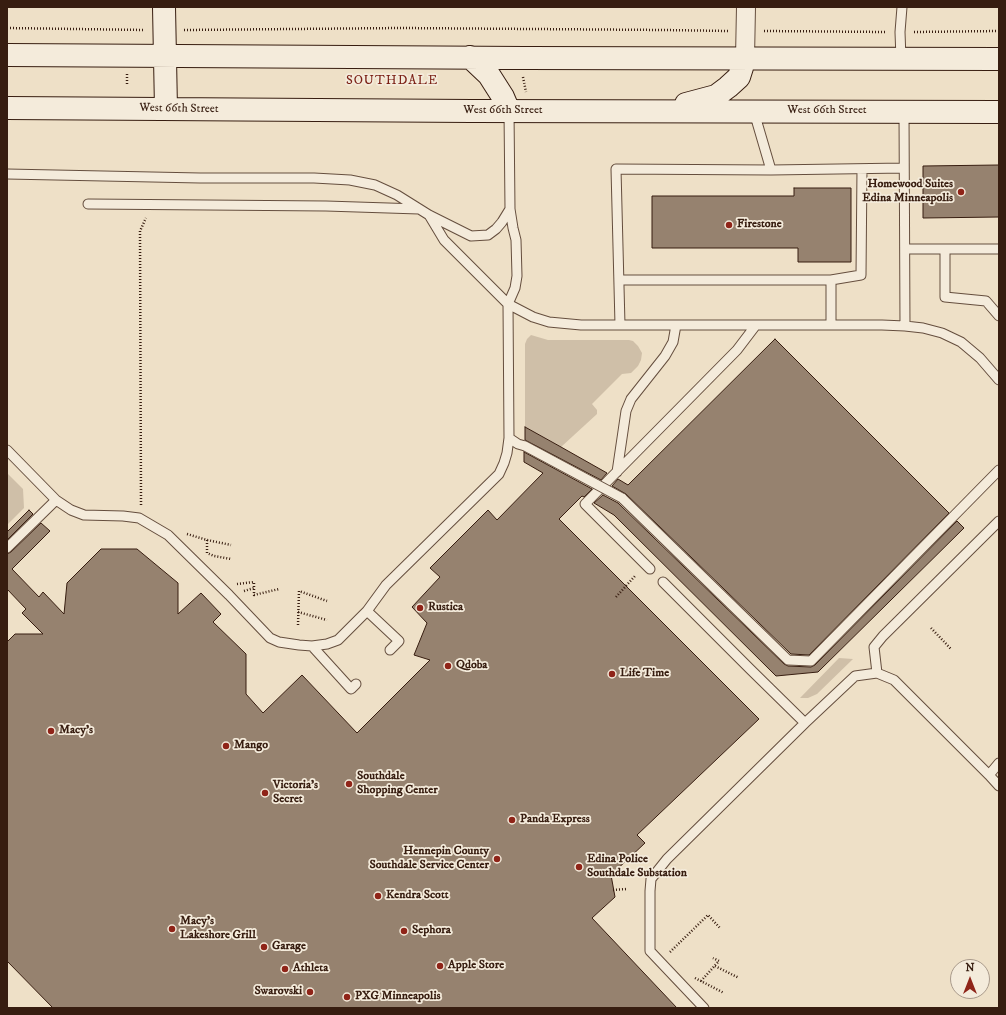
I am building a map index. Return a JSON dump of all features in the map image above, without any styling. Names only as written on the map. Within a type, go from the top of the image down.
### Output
[{"type":"main road","points":[[164,7],[166,108]]},
{"type":"main road","points":[[7,55],[999,59]]},
{"type":"main road","points":[[470,57],[489,75],[503,97],[509,111]]},
{"type":"main road","points":[[658,111],[716,96],[739,77],[745,58]]},
{"type":"main road","name":"West 66th Street","points":[[7,108],[999,112]]},
{"type":"street","points":[[745,58],[746,7]]},
{"type":"lane","points":[[901,59],[900,32],[902,7]]},
{"type":"lane","points":[[7,450],[56,500],[71,510],[84,515],[139,518],[168,535],[270,638],[292,645],[312,646],[327,644],[338,640],[367,611],[386,585],[499,474],[504,463],[509,438],[508,304],[516,288],[517,276],[516,240],[510,208],[509,111]]},
{"type":"lane","points":[[754,111],[771,170]]},
{"type":"lane","points":[[904,112],[906,249],[905,326]]},
{"type":"lane","points":[[620,325],[616,169],[771,170],[904,168]]},
{"type":"lane","points":[[619,280],[831,280],[861,275],[862,169]]},
{"type":"lane","points":[[7,174],[200,178],[314,178],[350,180],[375,185],[397,195],[429,215],[471,236],[488,234],[496,229],[510,208]]},
{"type":"lane","points":[[88,204],[326,206],[419,209]]},
{"type":"lane","points":[[429,215],[444,240],[508,304],[533,317],[549,322],[581,325],[831,325],[905,326],[924,328],[942,333],[961,342],[980,358],[999,380]]},
{"type":"lane","points":[[906,249],[999,248]]},
{"type":"lane","points":[[945,249],[945,297],[986,301],[999,316]]},
{"type":"lane","points":[[831,280],[831,325]]},
{"type":"lane","points":[[616,472],[626,411],[631,399],[665,356],[673,342],[676,325]]},
{"type":"lane","points":[[650,569],[585,504],[737,350],[756,325]]},
{"type":"lane","points":[[509,438],[622,498],[788,660],[811,661],[999,470]]},
{"type":"lane","points":[[7,548],[56,500]]},
{"type":"lane","points":[[877,673],[874,647],[883,636],[999,522]]},
{"type":"lane","points":[[663,582],[805,723]]},
{"type":"lane","points":[[367,611],[399,641],[390,650]]},
{"type":"lane","points":[[312,646],[351,689],[356,684]]},
{"type":"lane","points":[[704,1008],[650,952],[651,879],[667,860],[854,676],[877,673],[894,680],[995,781]]},
{"type":"lane","points":[[995,781],[999,763]]},
{"type":"path","points":[[7,28],[143,30]]},
{"type":"path","points":[[185,30],[409,28],[727,31]]},
{"type":"path","points":[[759,31],[999,31]]},
{"type":"path","points":[[127,72],[127,84]]},
{"type":"path","points":[[522,73],[526,93]]},
{"type":"path","points":[[141,505],[140,230],[153,205]]},
{"type":"path","points":[[182,532],[207,540],[231,545]]},
{"type":"path","points":[[207,540],[207,553],[214,556],[231,559]]},
{"type":"path","points":[[616,597],[635,576]]},
{"type":"path","points":[[236,584],[254,582],[254,595],[279,589]]},
{"type":"path","points":[[243,591],[254,588]]},
{"type":"path","points":[[298,625],[299,591],[327,601]]},
{"type":"path","points":[[298,612],[327,620]]},
{"type":"path","points":[[931,628],[951,649]]},
{"type":"path","points":[[614,890],[627,889]]},
{"type":"path","points":[[670,952],[708,915],[720,928]]},
{"type":"path","points":[[701,981],[719,961],[712,958]]},
{"type":"path","points":[[715,966],[739,978]]},
{"type":"path","points":[[693,977],[724,993]]},
{"type":"shaded area","points":[[531,335],[548,340],[629,340],[633,341],[638,346],[642,353],[638,366],[631,373],[622,374],[592,404],[597,410],[597,414],[561,447],[525,427],[525,344]]},
{"type":"shaded area","points":[[7,473],[23,489],[24,508],[8,524]]},
{"type":"shaded area","points":[[839,658],[853,659],[817,694],[808,698],[800,698]]},
{"type":"building","name":"Homewood Suites Edina Minneapolis","points":[[999,165],[999,217],[923,218],[923,166]]},
{"type":"building","points":[[794,188],[851,188],[851,262],[798,262],[798,248],[652,248],[652,196],[794,196]]},
{"type":"building","points":[[775,339],[949,513],[809,655],[791,654],[626,494],[612,486],[618,479],[628,485]]},
{"type":"building","points":[[525,427],[607,473],[601,480],[525,440]]},
{"type":"building","name":"Southdale Shopping Center","points":[[524,452],[592,489],[584,497],[582,496],[559,519],[759,719],[637,835],[645,843],[611,875],[615,897],[592,918],[677,1008],[53,1008],[7,961],[7,642],[15,634],[43,634],[22,613],[26,609],[7,589],[7,554],[11,552],[41,523],[50,531],[12,569],[39,597],[43,592],[64,614],[67,583],[101,549],[137,549],[178,583],[178,614],[201,593],[221,614],[213,622],[246,654],[246,694],[263,713],[302,675],[357,733],[430,660],[414,655],[427,623],[412,607],[440,577],[430,568],[488,510],[497,520],[543,473],[524,462]]},
{"type":"building","points":[[603,495],[618,503],[784,664],[788,666],[811,667],[815,665],[957,521],[964,528],[818,672],[776,676],[614,515],[594,503]]},
{"type":"building","points":[[29,510],[33,514],[7,540],[7,532]]},
{"type":"place","name":"Homewood Suites Edina Minneapolis","points":[[961,192]]},
{"type":"place","name":"Firestone","points":[[729,225]]},
{"type":"place","name":"Rustica","points":[[420,608]]},
{"type":"place","name":"Qdoba","points":[[448,666]]},
{"type":"place","name":"Life Time","points":[[612,674]]},
{"type":"place","name":"Macy's","points":[[51,731]]},
{"type":"place","name":"Mango","points":[[226,746]]},
{"type":"place","name":"Southdale Shopping Center","points":[[349,784]]},
{"type":"place","name":"Victoria's Secret","points":[[265,793]]},
{"type":"place","name":"Panda Express","points":[[512,820]]},
{"type":"place","name":"Hennepin County Southdale Service Center","points":[[497,859]]},
{"type":"place","name":"Edina Police Southdale Substation","points":[[579,867]]},
{"type":"place","name":"Kendra Scott","points":[[378,896]]},
{"type":"place","name":"Macy's Lakeshore Grill","points":[[172,929]]},
{"type":"place","name":"Sephora","points":[[404,931]]},
{"type":"place","name":"Garage","points":[[264,947]]},
{"type":"place","name":"Apple Store","points":[[440,966]]},
{"type":"place","name":"Athleta","points":[[285,969]]},
{"type":"place","name":"Swarovski","points":[[310,992]]},
{"type":"place","name":"PXG Minneapolis","points":[[347,997]]},
{"type":"district","name":"SOUTHDALE","points":[[392,81]]}]
